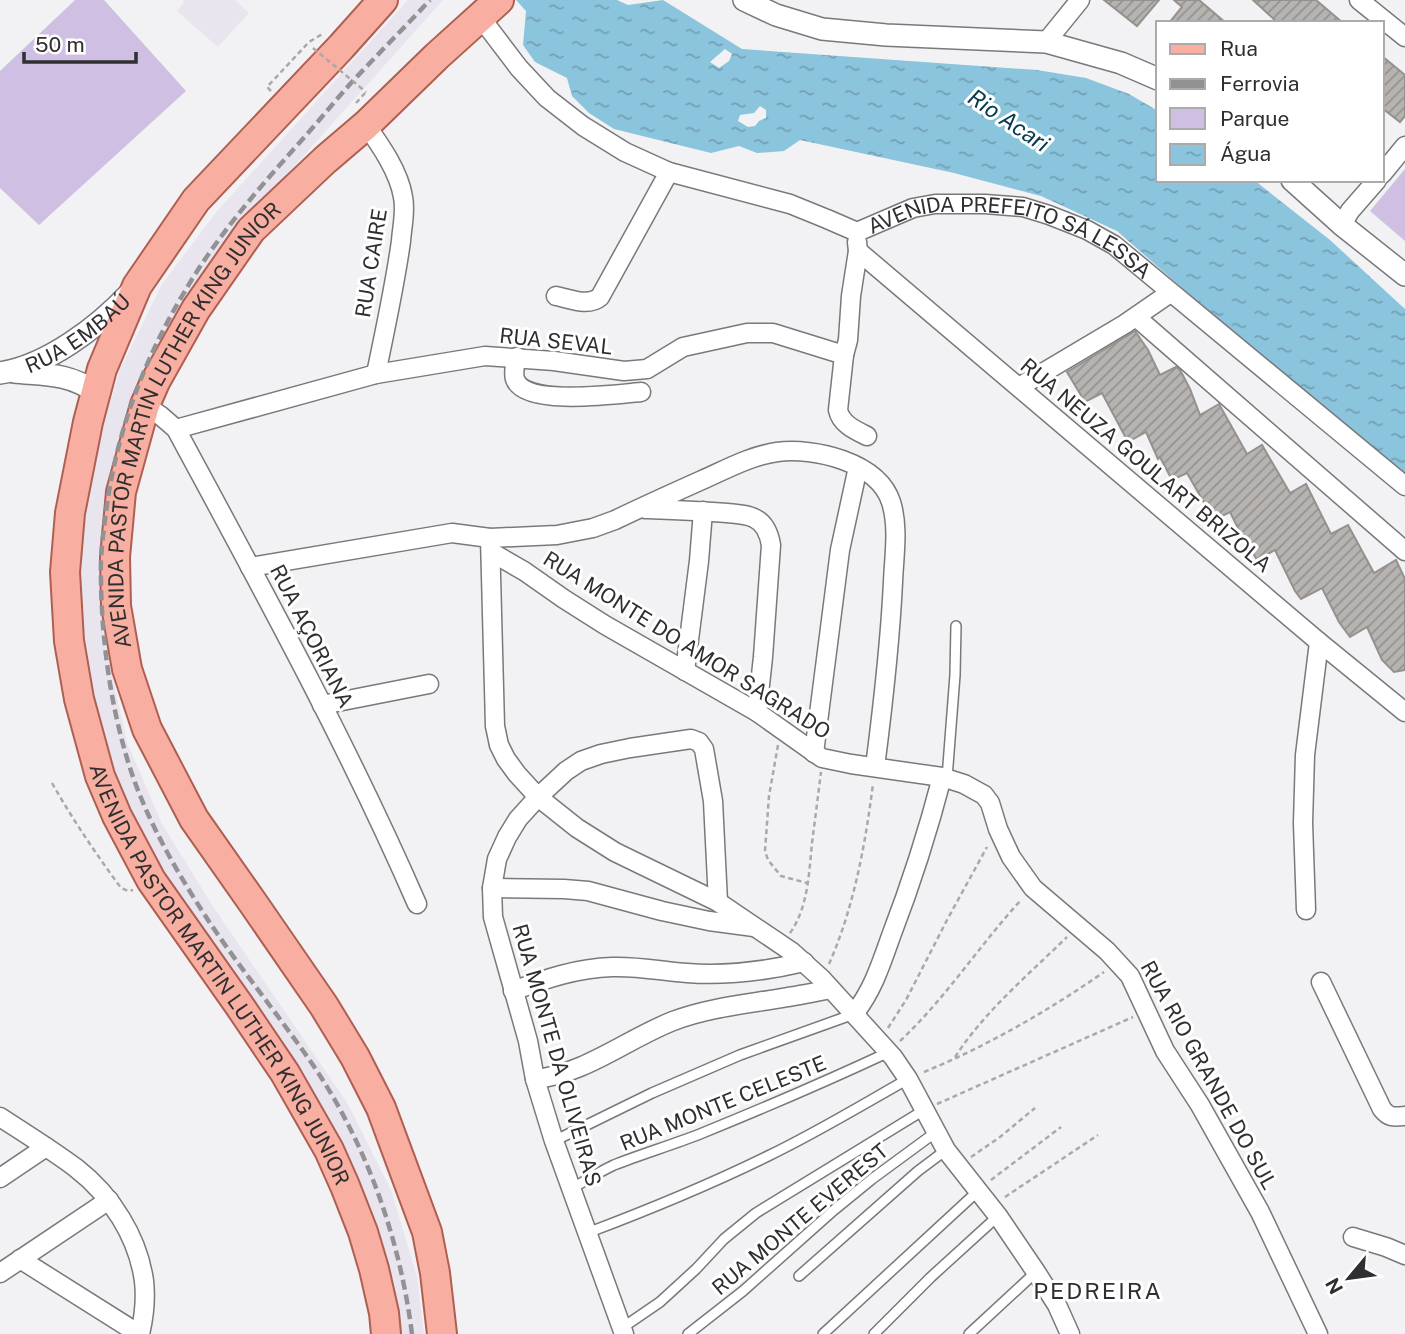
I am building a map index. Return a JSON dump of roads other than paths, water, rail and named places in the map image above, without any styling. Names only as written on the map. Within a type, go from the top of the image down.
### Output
[{"type":"main road","points":[[327,47],[358,0]]},
{"type":"main road","name":"AVENIDA PASTOR MARTIN LUTHER KING JUNIOR","points":[[383,0],[327,47],[196,200],[137,286],[102,369],[88,422],[70,513],[65,572],[69,641],[79,699],[100,776],[117,816],[151,880],[285,1073],[329,1150],[363,1232],[384,1312],[386,1334]]},
{"type":"main road","name":"AVENIDA PASTOR MARTIN LUTHER KING JUNIOR","points":[[442,1334],[427,1232],[381,1108],[355,1057],[324,1006],[194,819],[147,729],[127,669],[116,606],[115,557],[121,492],[145,405],[196,309],[251,230],[491,8]]},
{"type":"street","points":[[744,0],[776,15],[822,29],[886,35],[1046,41],[1121,63],[1156,78]]},
{"type":"street","points":[[1046,41],[1080,0]]},
{"type":"street","points":[[1359,0],[1405,37]]},
{"type":"street","name":"AVENIDA PREFEITO SÁ LESSA","points":[[491,8],[519,68],[547,98],[583,127],[625,152],[670,172],[790,204],[857,232],[914,208],[985,204],[1024,207],[1087,230],[1114,245],[1405,486]]},
{"type":"street","name":"RUA CAIRE","points":[[366,125],[382,148],[404,197],[397,265],[376,374]]},
{"type":"street","points":[[1384,172],[1405,146]]},
{"type":"street","points":[[556,296],[590,302],[600,297],[670,172]]},
{"type":"street","points":[[1294,182],[1342,225],[1405,275]]},
{"type":"street","points":[[1342,225],[1350,211],[1375,182]]},
{"type":"street","points":[[857,232],[858,251],[839,414],[844,421],[867,436]]},
{"type":"street","name":"RUA NEUZA GOULART BRIZOLA","points":[[858,251],[1405,712]]},
{"type":"street","name":"RUA EMBAÚ","points":[[4,372],[42,359],[84,334],[103,320],[137,286]]},
{"type":"street","points":[[1019,387],[1095,343],[1170,293]]},
{"type":"street","points":[[1136,317],[1405,551]]},
{"type":"street","name":"RUA SEVAL","points":[[176,429],[376,374],[485,356],[517,357],[624,371],[647,369],[683,347],[747,333],[773,333],[844,355]]},
{"type":"street","points":[[517,357],[514,378],[517,383],[529,392],[543,396],[591,397],[641,392]]},
{"type":"street","name":"RUA EMBAÚ","points":[[4,372],[68,377],[96,392]]},
{"type":"street","name":"RUA AÇORIANA","points":[[145,405],[176,429],[322,705],[391,843],[417,904]]},
{"type":"street","points":[[250,567],[452,533],[491,545],[556,535],[593,528],[615,520],[745,460],[777,452],[819,453],[841,459],[880,481],[891,500],[894,519],[891,635],[875,767]]},
{"type":"street","points":[[818,756],[840,550],[858,467]]},
{"type":"street","points":[[638,509],[744,515],[765,526],[771,545],[757,712]]},
{"type":"street","points":[[685,671],[703,511]]},
{"type":"street","points":[[491,545],[495,726],[499,745],[506,759],[538,797],[577,828],[615,852],[718,902],[781,944],[826,984],[883,1046],[908,1079],[946,1150],[994,1211],[1036,1272],[1070,1334]]},
{"type":"street","name":"RUA MONTE DO AMOR SAGRADO","points":[[491,545],[564,599],[757,712],[818,756],[945,778],[984,795]]},
{"type":"street","points":[[1306,911],[1303,823],[1305,755],[1319,642]]},
{"type":"street","points":[[322,705],[429,684]]},
{"type":"street","name":"RUA MONTE DA OLIVEIRAS","points":[[623,1331],[554,1141],[493,918],[492,888],[498,859],[518,819],[538,797],[581,761],[601,754],[691,739],[699,742],[704,749],[713,801],[718,902]]},
{"type":"street","points":[[855,1014],[868,995],[899,916],[945,778]]},
{"type":"street","name":"RUA RIO GRANDE DO SUL","points":[[984,795],[990,803],[1011,857],[1032,887],[1119,962],[1130,976],[1165,1051],[1200,1105],[1260,1212],[1318,1334]]},
{"type":"street","points":[[492,888],[564,888],[588,891],[697,918],[757,927]]},
{"type":"street","points":[[513,991],[576,970],[612,967],[725,974],[804,962]]},
{"type":"street","points":[[1321,982],[1382,1109],[1387,1115],[1405,1116]]},
{"type":"street","points":[[536,1079],[579,1068],[673,1021],[826,984]]},
{"type":"street","points":[[0,1118],[78,1169],[109,1200],[128,1231],[139,1258],[144,1282],[144,1313],[139,1334],[20,1259]]},
{"type":"street","points":[[0,1178],[46,1147]]},
{"type":"street","points":[[0,1273],[109,1200]]},
{"type":"street","points":[[1353,1237],[1405,1255]]},
{"type":"lane","points":[[945,778],[955,675],[956,626]]},
{"type":"lane","points":[[554,1141],[652,1093],[740,1055],[855,1014]]},
{"type":"lane","name":"RUA MONTE CELESTE","points":[[572,1189],[614,1165],[678,1143],[823,1083],[883,1046]]},
{"type":"lane","points":[[587,1233],[667,1203],[768,1157],[908,1079]]},
{"type":"lane","points":[[623,1331],[660,1302],[724,1239],[756,1213],[924,1110]]},
{"type":"lane","name":"RUA MONTE EVEREST","points":[[688,1334],[750,1285],[872,1179],[936,1132]]},
{"type":"lane","points":[[799,1276],[918,1171],[946,1150]]},
{"type":"lane","points":[[823,1334],[978,1191]]},
{"type":"lane","points":[[874,1334],[994,1211]]},
{"type":"lane","points":[[970,1334],[1036,1272]]},
{"type":"water","name":"Rio Acari","points":[[516,0],[617,0],[628,5],[663,0],[742,49],[1037,70],[1086,78],[1129,94],[1156,110],[1156,182],[1257,182],[1330,240],[1405,309],[1405,474],[1351,436],[1117,231],[1041,196],[954,173],[800,140],[784,151],[757,153],[739,146],[711,153],[614,129],[589,113],[572,96],[567,78],[535,62],[523,45],[526,11]],"holes":[[[725,49],[732,54],[729,61],[719,68],[710,62]],[[760,106],[766,110],[766,118],[755,126],[748,127],[738,121],[740,115],[754,113]]]},
{"type":"railway","points":[[412,1334],[407,1298],[390,1228],[350,1127],[313,1065],[198,905],[145,808],[120,733],[109,680],[101,571],[103,537],[117,454],[134,397],[170,317],[211,251],[254,195],[351,83],[430,0]]},
{"type":"district","name":"PEDREIRA","points":[[1098,1290]]}]
